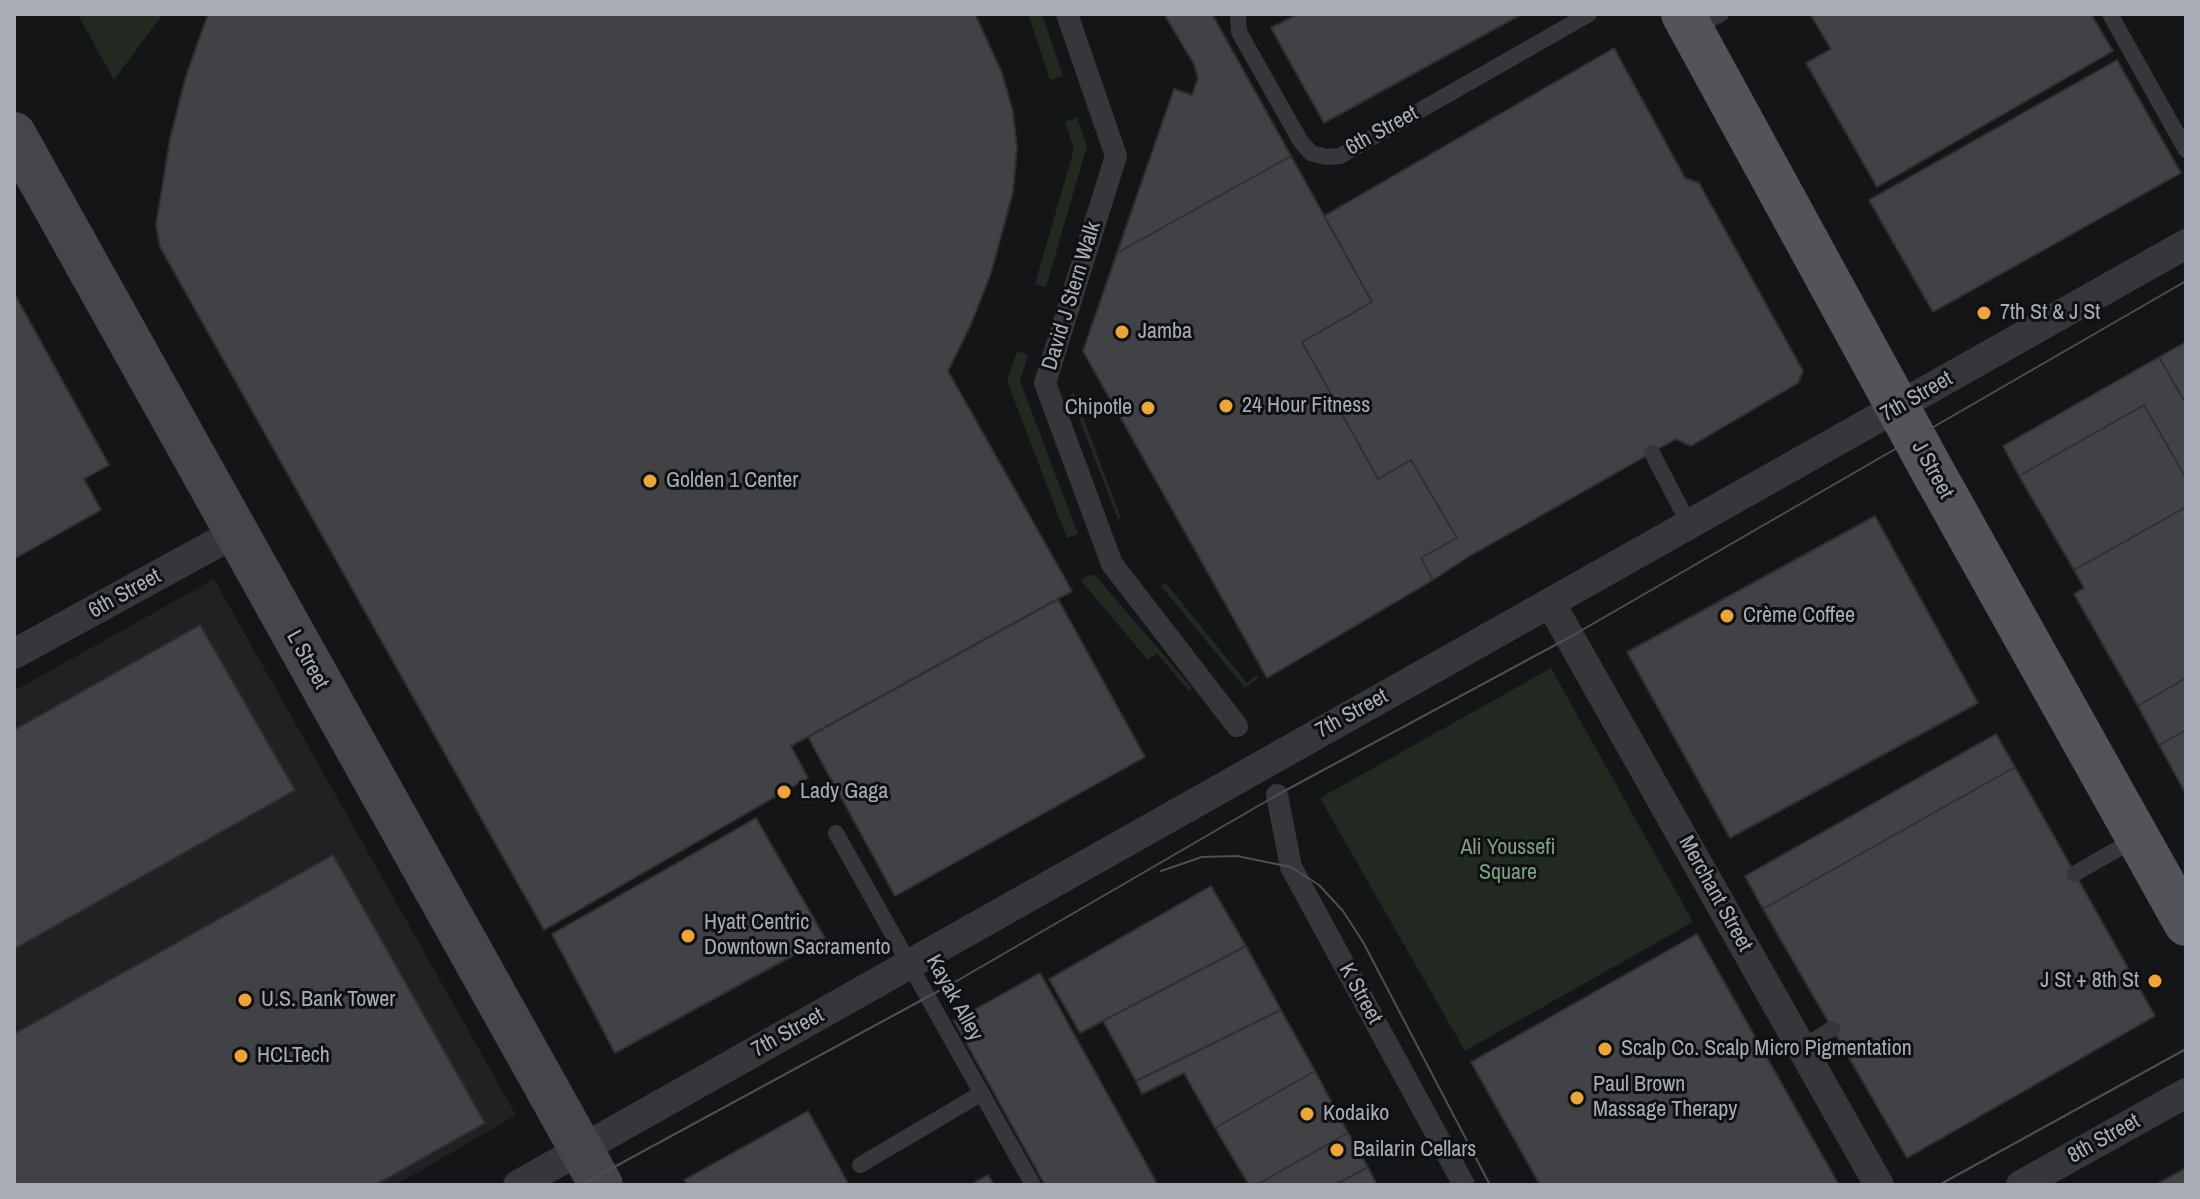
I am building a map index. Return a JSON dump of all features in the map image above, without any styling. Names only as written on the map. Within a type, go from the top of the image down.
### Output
[{"type":"main road","name":"J Street","points":[[1699,19],[1898,408],[2186,924]]},
{"type":"main road","name":"L Street","points":[[14,134],[591,1167]]},
{"type":"street","name":"David J Stern Walk","points":[[1067,14],[1116,156],[1045,383],[1112,564],[1237,726]]},
{"type":"street","name":"7th Street","points":[[518,1185],[591,1167],[910,965],[1259,765],[1690,526],[2186,244]]},
{"type":"street","name":"6th Street","points":[[14,654],[235,533]]},
{"type":"street","name":"Merchant Street","points":[[1551,604],[1879,1185]]},
{"type":"street","name":"K Street","points":[[1277,795],[1291,867],[1464,1185]]},
{"type":"street","name":"8th Street","points":[[2021,1185],[2186,1093]]},
{"type":"lane","name":"6th Street","points":[[1238,14],[1239,32],[1301,142],[1311,153],[1326,157],[1340,156],[1589,14]]},
{"type":"lane","points":[[2110,14],[2186,150]]},
{"type":"lane","points":[[1652,453],[1690,526]]},
{"type":"lane","name":"Kayak Alley","points":[[836,833],[1033,1185]]},
{"type":"lane","points":[[2074,874],[2138,838]]},
{"type":"lane","points":[[1801,1048],[1832,1029]]},
{"type":"lane","points":[[860,1165],[982,1093]]},
{"type":"shaded area","points":[[214,579],[516,1115],[396,1185],[14,1185],[14,691]]},
{"type":"green space","points":[[84,14],[163,14],[114,80],[79,17]]},
{"type":"green space","points":[[1028,14],[1042,14],[1063,76],[1050,80]]},
{"type":"green space","points":[[1077,117],[1087,146],[1046,287],[1035,284],[1074,149],[1065,122]]},
{"type":"green space","points":[[1017,351],[1028,355],[1020,381],[1078,534],[1067,538],[1007,381]]},
{"type":"green space","points":[[1074,393],[1121,518],[1118,519],[1070,395]]},
{"type":"green space","points":[[1094,574],[1192,688],[1189,691],[1157,653],[1148,660],[1083,583],[1081,579]]},
{"type":"green space","points":[[1165,582],[1247,683],[1257,675],[1258,678],[1245,688],[1161,586]]},
{"type":"green space","name":"Ali Youssefi Square","points":[[1551,668],[1693,922],[1465,1051],[1320,798]]},
{"type":"building","name":"Golden 1 Center","points":[[208,14],[975,14],[1002,73],[1013,112],[1017,148],[1013,192],[991,273],[948,371],[1072,591],[791,746],[808,778],[544,930],[160,247],[156,225],[170,139],[185,79]]},
{"type":"building","points":[[1164,14],[1212,14],[1291,156],[1117,253],[1174,89],[1192,95],[1198,78],[1194,64]]},
{"type":"building","points":[[1298,14],[1522,14],[1324,123],[1271,28]]},
{"type":"building","points":[[1810,14],[2091,14],[2113,51],[1877,187],[1806,63],[1831,49]]},
{"type":"building","points":[[1614,48],[1685,178],[1699,183],[1803,371],[1798,383],[1691,446],[1676,439],[1433,580],[1421,558],[1457,538],[1411,460],[1378,479],[1302,342],[1372,302],[1324,216]]},
{"type":"building","points":[[2117,60],[2181,173],[1933,312],[1869,200]]},
{"type":"building","name":"24 Hour Fitness","points":[[1291,156],[1372,302],[1302,342],[1378,479],[1411,460],[1457,538],[1421,558],[1433,580],[1267,678],[1083,351],[1117,253]]},
{"type":"building","points":[[14,293],[109,465],[84,479],[101,510],[14,559]]},
{"type":"building","points":[[2186,342],[2186,404],[2159,357]]},
{"type":"building","points":[[2159,357],[2186,404],[2186,478],[2144,405],[2019,476],[2003,446]]},
{"type":"building","points":[[2144,405],[2186,478],[2186,507],[2074,570],[2019,476]]},
{"type":"building","points":[[2186,507],[2186,678],[2138,706],[2074,594],[2084,588],[2074,570]]},
{"type":"building","points":[[1875,516],[1978,703],[1730,838],[1627,652]]},
{"type":"building","points":[[1058,599],[1145,757],[895,896],[808,737]]},
{"type":"building","points":[[200,625],[295,790],[14,949],[14,730]]},
{"type":"building","points":[[2186,678],[2186,730],[2159,745],[2138,706]]},
{"type":"building","points":[[2186,730],[2186,794],[2159,745]]},
{"type":"building","points":[[1996,734],[2015,767],[1763,909],[1745,876]]},
{"type":"building","points":[[2015,767],[2155,1016],[1907,1158],[1763,909]]},
{"type":"building","name":"Hyatt Centric Downtown Sacramento","points":[[756,818],[825,938],[615,1053],[552,934]]},
{"type":"building","name":"U.S. Bank Tower","points":[[333,855],[485,1123],[375,1185],[14,1185],[14,1034]]},
{"type":"building","points":[[1211,886],[1246,946],[1080,1033],[1049,979]]},
{"type":"building","points":[[1697,934],[1839,1185],[1540,1185],[1471,1062]]},
{"type":"building","points":[[1246,946],[1281,1010],[1136,1081],[1103,1021]]},
{"type":"building","points":[[1040,973],[1158,1185],[1045,1185],[954,1021]]},
{"type":"building","points":[[1281,1010],[1315,1071],[1215,1128],[1184,1073],[1142,1094],[1136,1081]]},
{"type":"building","points":[[1315,1071],[1348,1133],[1256,1185],[1249,1185],[1215,1128]]},
{"type":"building","points":[[808,1111],[849,1185],[687,1185],[684,1180]]},
{"type":"building","name":"Bailarin Cellars","points":[[1348,1133],[1368,1167],[1335,1185],[1256,1185]]},
{"type":"building","points":[[1368,1167],[1377,1185],[1335,1185]]},
{"type":"building","points":[[2186,1168],[2186,1185],[2155,1185]]},
{"type":"building","points":[[988,1175],[994,1185],[970,1185]]},
{"type":"tram line","points":[[581,1185],[955,982],[1277,795],[1570,637],[2186,281]]},
{"type":"tram line","points":[[1161,871],[1202,857],[1237,856],[1291,867],[1319,885],[1343,911],[1363,942],[1490,1185]]},
{"type":"tram line","points":[[1939,1185],[2186,1049]]},
{"type":"place","name":"7th St & J St","points":[[1984,313]]},
{"type":"place","name":"Jamba","points":[[1122,332]]},
{"type":"place","name":"24 Hour Fitness","points":[[1226,406]]},
{"type":"place","name":"Chipotle","points":[[1148,408]]},
{"type":"place","name":"Golden 1 Center","points":[[650,481]]},
{"type":"place","name":"Crème Coffee","points":[[1727,616]]},
{"type":"place","name":"Lady Gaga","points":[[784,792]]},
{"type":"place","name":"Hyatt Centric Downtown Sacramento","points":[[688,936]]},
{"type":"place","name":"J St + 8th St","points":[[2155,981]]},
{"type":"place","name":"U.S. Bank Tower","points":[[245,1000]]},
{"type":"place","name":"Scalp Co. Scalp Micro Pigmentation","points":[[1605,1049]]},
{"type":"place","name":"HCLTech","points":[[241,1056]]},
{"type":"place","name":"Paul Brown Massage Therapy","points":[[1577,1098]]},
{"type":"place","name":"Kodaiko","points":[[1307,1114]]},
{"type":"place","name":"Bailarin Cellars","points":[[1337,1150]]}]
